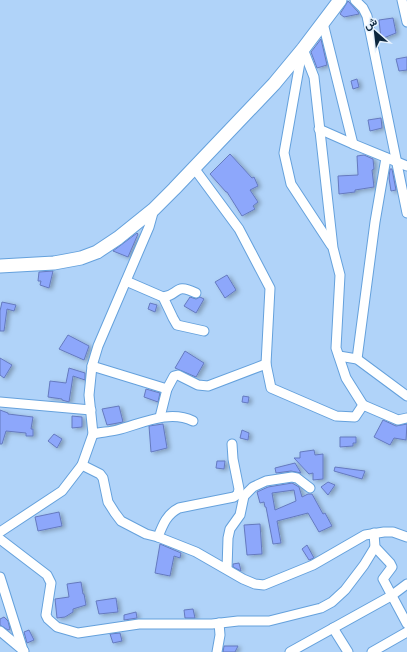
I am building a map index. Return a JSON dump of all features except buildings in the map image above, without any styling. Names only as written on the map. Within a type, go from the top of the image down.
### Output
[{"type":"main road","points":[[0,266],[54,263],[82,258],[97,252],[113,242],[154,209],[274,84],[340,0]]},
{"type":"street","points":[[355,0],[364,8],[367,16],[407,214]]},
{"type":"street","points":[[402,0],[407,22]]},
{"type":"street","points":[[323,23],[353,144]]},
{"type":"street","points":[[303,49],[314,77],[333,248],[340,275],[336,348],[346,378],[363,405],[398,420],[407,418]]},
{"type":"street","points":[[303,49],[284,153],[291,184],[333,248]]},
{"type":"street","points":[[319,129],[407,166]]},
{"type":"street","points":[[357,359],[375,222],[386,158]]},
{"type":"street","points":[[194,168],[239,229],[270,288],[266,364],[271,388],[336,416],[355,417],[363,405]]},
{"type":"street","points":[[0,532],[62,491],[82,464],[93,434],[89,395],[92,366],[98,346],[149,227],[154,209]]},
{"type":"street","points":[[126,281],[163,297],[178,325],[204,331]]},
{"type":"street","points":[[163,297],[185,288],[196,293]]},
{"type":"street","points":[[339,356],[357,359],[407,396]]},
{"type":"street","points":[[160,418],[167,389],[172,378],[176,375],[198,385],[208,386],[266,364]]},
{"type":"street","points":[[92,366],[167,389]]},
{"type":"street","points":[[0,402],[91,410]]},
{"type":"street","points":[[93,434],[116,430],[160,418],[180,417],[193,421]]},
{"type":"street","points":[[158,537],[166,517],[172,511],[179,508],[234,497],[238,494],[239,489],[233,459],[232,444]]},
{"type":"street","points":[[82,464],[100,474],[103,478],[108,502],[119,519],[132,528],[196,552],[249,582],[264,585],[313,565],[364,535],[393,532],[407,537]]},
{"type":"street","points":[[226,569],[230,530],[240,515],[244,496],[253,487],[266,480],[292,477],[297,478],[310,488]]},
{"type":"street","points":[[0,539],[47,575],[51,583],[46,615],[48,619],[57,627],[78,633],[140,624],[269,621],[321,608],[332,602],[345,590],[364,565],[375,547],[374,533]]},
{"type":"street","points":[[375,547],[392,567],[383,579],[407,624]]},
{"type":"street","points":[[0,577],[24,651]]},
{"type":"street","points":[[290,652],[392,596],[407,584]]},
{"type":"street","points":[[217,652],[220,635],[219,623]]},
{"type":"street","points":[[333,628],[348,652]]},
{"type":"street","points":[[0,631],[24,651]]},
{"type":"street","points":[[372,652],[407,632]]}]
